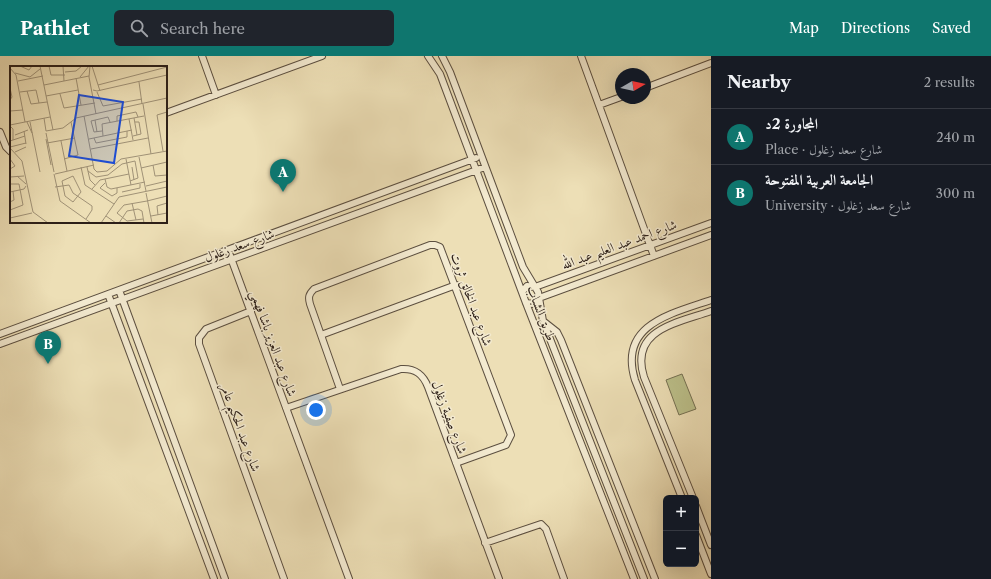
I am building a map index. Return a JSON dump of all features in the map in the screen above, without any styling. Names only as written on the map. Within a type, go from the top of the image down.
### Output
[{"type":"street","points":[[202,56],[216,95]]},
{"type":"street","points":[[167,113],[322,56]]},
{"type":"street","name":"طريق الشباب","points":[[428,56],[440,74],[526,303],[634,579]]},
{"type":"street","name":"طريق الشباب","points":[[442,56],[448,68],[523,268],[535,287],[539,298],[543,321],[644,579]]},
{"type":"street","points":[[581,56],[654,256]]},
{"type":"street","points":[[651,86],[711,64]]},
{"type":"street","points":[[599,105],[615,99]]},
{"type":"street","points":[[0,132],[6,147],[10,151]]},
{"type":"street","name":"شارع سعد زغلول","points":[[0,334],[481,156]]},
{"type":"street","name":"شارع سعد زغلول","points":[[0,344],[485,167]]},
{"type":"street","name":"شارع احمد عبد العليم عبد الله","points":[[535,287],[711,223]]},
{"type":"street","name":"شارع احمد عبد العليم عبد الله","points":[[539,298],[711,235]]},
{"type":"street","name":"شارع عبد الخالق ثروت","points":[[340,389],[309,298],[314,289],[430,246],[435,245],[440,247],[456,285],[511,435],[506,445],[456,463]]},
{"type":"street","name":"شارع عبد العزيز باشا فهمي","points":[[228,250],[349,579]]},
{"type":"street","points":[[320,334],[456,285]]},
{"type":"street","points":[[522,292],[527,286],[535,287]]},
{"type":"street","points":[[119,290],[225,579]]},
{"type":"street","points":[[108,294],[214,579]]},
{"type":"street","points":[[526,303],[534,304],[539,298]]},
{"type":"street","points":[[681,495],[631,368],[631,356],[634,344],[641,333],[650,324],[711,300]]},
{"type":"street","points":[[692,495],[644,377],[641,357],[649,338],[656,332],[711,311]]},
{"type":"street","name":"شارع عبد الحكيم عامر","points":[[251,312],[206,329],[199,338],[199,344],[284,579]]},
{"type":"street","points":[[543,321],[551,326],[562,340],[655,579]]},
{"type":"street","name":"شارع صفية زغلول","points":[[286,408],[401,369],[410,368],[418,372],[425,379],[499,579]]},
{"type":"street","points":[[164,445],[174,441]]},
{"type":"street","points":[[666,457],[675,453]]},
{"type":"street","points":[[699,514],[711,545]]},
{"type":"street","points":[[485,543],[541,524],[546,529],[564,579]]},
{"type":"street","points":[[699,541],[708,560],[711,574]]},
{"type":"green space","points":[[682,374],[696,409],[679,415],[666,380]]},
{"type":"place","name":"المجاورة 2د","points":[[283,192]]},
{"type":"place","name":"الجامعة العربية المفتوحة","points":[[48,364]]}]
